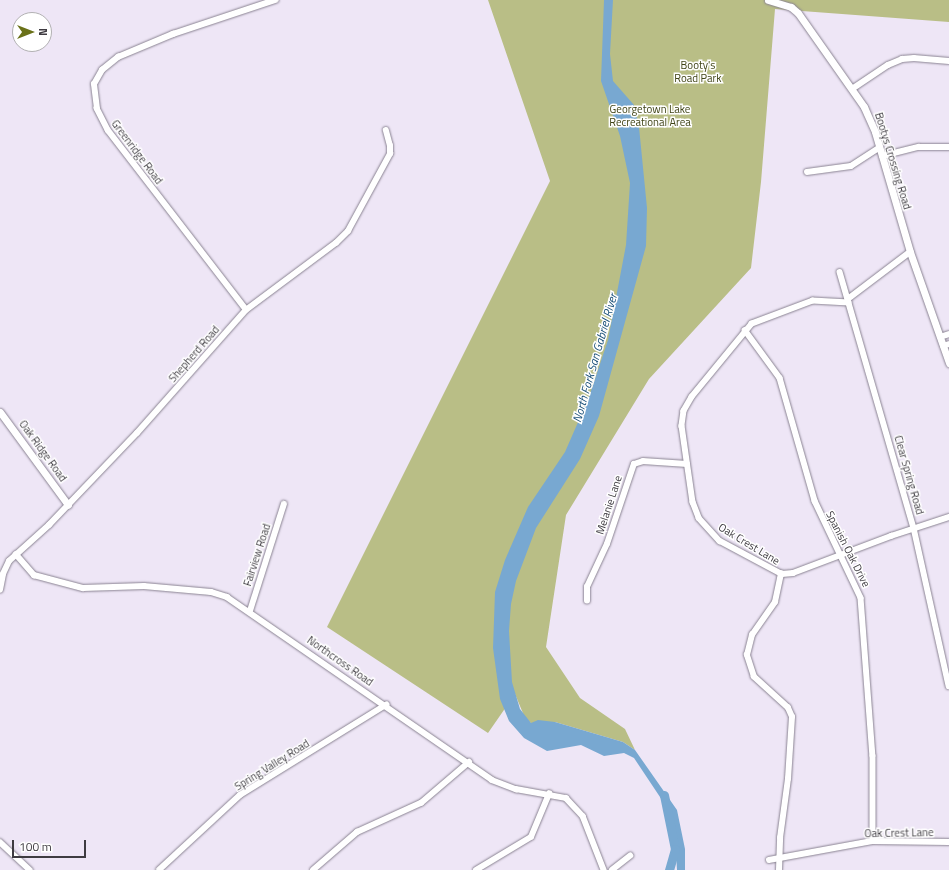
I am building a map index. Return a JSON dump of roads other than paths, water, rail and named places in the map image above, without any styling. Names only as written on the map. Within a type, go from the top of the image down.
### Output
[{"type":"street","name":"Greenridge Road","points":[[246,310],[108,131],[96,105],[94,84],[102,70],[118,57],[173,34],[275,0]]},
{"type":"street","name":"Bootys Crossing Road","points":[[768,0],[791,7],[798,13],[852,89],[869,116],[910,252],[940,337],[946,345],[949,363]]},
{"type":"street","points":[[852,89],[888,65],[902,59],[914,58],[949,61]]},
{"type":"street","name":"Shepherd Road","points":[[0,590],[5,567],[16,554],[68,505],[137,433],[246,310],[336,243],[348,231],[390,154],[390,146],[386,131]]},
{"type":"street","points":[[882,156],[919,147],[949,147]]},
{"type":"street","points":[[807,172],[851,166],[879,148]]},
{"type":"street","points":[[849,301],[910,252]]},
{"type":"street","name":"Clear Spring Road","points":[[840,272],[914,528],[949,686]]},
{"type":"street","name":"Oak Crest Lane","points":[[779,859],[784,794],[789,770],[792,717],[788,708],[754,677],[747,655],[752,634],[775,602],[781,574],[720,541],[704,526],[693,502],[682,426],[686,407],[745,330],[758,320],[803,304],[849,301]]},
{"type":"street","name":"Spanish Oak Drive","points":[[745,330],[780,378],[815,501],[840,555],[859,590],[864,611],[873,756],[873,841]]},
{"type":"street","points":[[940,337],[949,334]]},
{"type":"street","name":"Oak Ridge Road","points":[[0,412],[68,505]]},
{"type":"street","name":"Melanie Lane","points":[[587,601],[587,587],[607,544],[634,464],[643,461],[687,464]]},
{"type":"street","name":"Fairview Road","points":[[250,611],[284,504]]},
{"type":"street","points":[[781,574],[793,573],[914,528],[949,518]]},
{"type":"street","name":"Northcross Road","points":[[16,554],[34,574],[79,588],[92,589],[132,586],[211,592],[227,596],[502,785],[566,798],[583,816],[604,870]]},
{"type":"street","name":"Spring Valley Road","points":[[159,870],[240,795],[386,705]]},
{"type":"street","points":[[313,870],[358,831],[422,802],[470,762]]},
{"type":"street","points":[[476,870],[531,837],[540,820],[549,794]]},
{"type":"street","name":"Oak Crest Lane","points":[[769,860],[873,841],[949,842]]},
{"type":"street","points":[[0,842],[30,870]]},
{"type":"street","points":[[612,870],[630,856]]},
{"type":"street","points":[[779,859],[779,870]]},
{"type":"water","points":[[604,0],[613,0],[610,54],[613,81],[634,105],[639,127],[647,208],[646,246],[599,416],[580,459],[536,528],[516,581],[511,604],[509,631],[512,682],[520,709],[531,723],[538,720],[555,722],[623,742],[635,750],[677,810],[685,849],[685,870],[677,870],[675,835],[670,812],[634,758],[624,753],[604,756],[581,745],[547,751],[524,738],[509,721],[500,699],[493,648],[495,592],[505,560],[528,507],[565,452],[589,397],[608,340],[626,245],[630,183],[620,136],[601,81]]},
{"type":"waterway","name":"North Fork San Gabriel River","points":[[664,795],[675,849],[669,870]]},
{"type":"park label","name":"Booty's Road Park","points":[[698,72]]},
{"type":"park label","name":"Georgetown Lake Recreational Area","points":[[650,116]]}]
